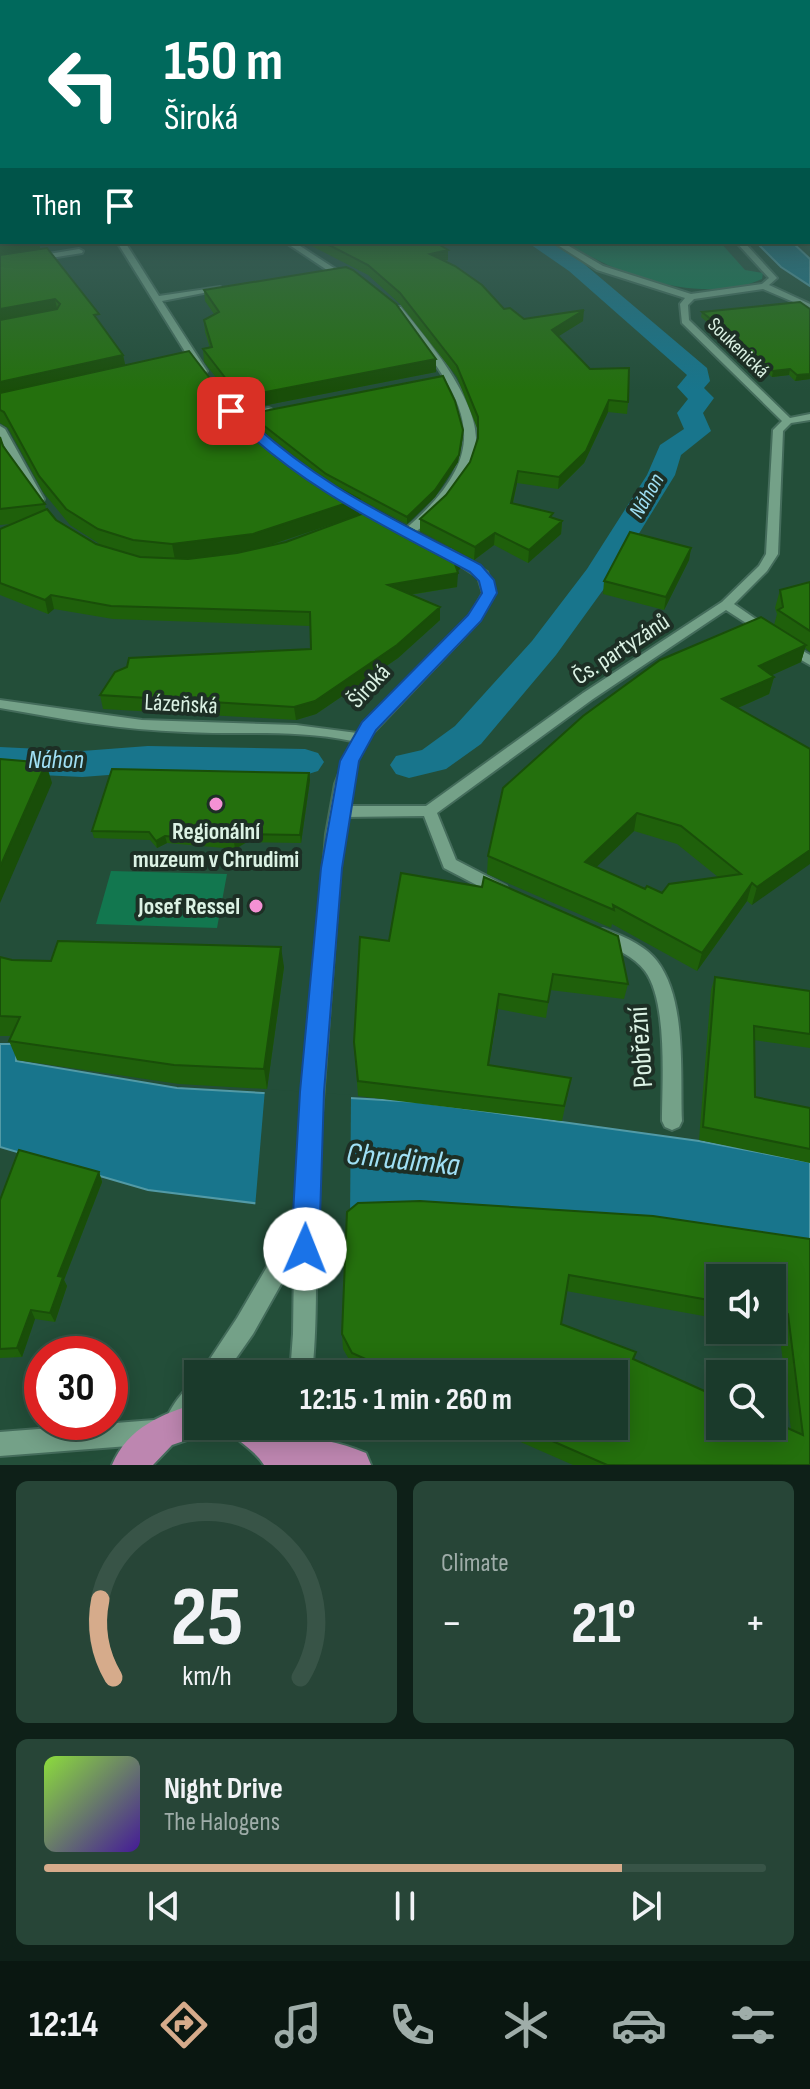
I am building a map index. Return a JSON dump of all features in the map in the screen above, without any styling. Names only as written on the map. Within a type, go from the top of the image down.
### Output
[{"type":"main road","points":[[129,1465],[178,1425]]},
{"type":"main road","points":[[278,1447],[354,1465]]},
{"type":"street","points":[[0,264],[65,253]]},
{"type":"street","points":[[129,253],[211,384]]},
{"type":"street","points":[[307,253],[333,270]]},
{"type":"street","name":"Soukenická","points":[[576,253],[600,268],[691,297],[684,304],[682,314],[694,332],[788,421]]},
{"type":"street","points":[[691,297],[764,286],[773,278],[750,253]]},
{"type":"street","points":[[315,273],[347,271]]},
{"type":"street","points":[[764,286],[810,307]]},
{"type":"street","points":[[159,299],[231,287]]},
{"type":"street","points":[[394,305],[415,330],[445,376],[430,379]]},
{"type":"street","points":[[178,362],[196,361]]},
{"type":"street","name":"Široká","points":[[303,1360],[305,1220],[312,1092],[338,812],[345,777],[357,743],[475,618],[489,593],[483,575],[402,531],[435,508],[469,449],[471,437],[465,411],[445,376]]},
{"type":"street","points":[[248,430],[234,414],[283,408]]},
{"type":"street","points":[[788,421],[810,417]]},
{"type":"street","name":"Čs. partyzánů","points":[[429,811],[588,696],[726,605],[763,568],[772,554],[776,437],[778,430],[788,421]]},
{"type":"street","points":[[0,429],[50,514]]},
{"type":"street","points":[[726,605],[810,661]]},
{"type":"street","name":"Lázeňská","points":[[0,704],[112,722],[187,728],[322,730],[357,743]]},
{"type":"street","points":[[338,812],[429,811],[450,864],[516,897]]},
{"type":"street","name":"Pobřežní","points":[[583,927],[624,945],[652,967],[665,997],[672,1121]]},
{"type":"street","name":"Široká","points":[[221,1360],[245,1326],[305,1220]]},
{"type":"street","points":[[0,1444],[178,1425]]},
{"type":"green space","points":[[730,253],[745,270],[763,273],[762,279],[738,287],[687,288],[634,275],[586,254]]},
{"type":"green space","points":[[111,871],[227,874],[217,928],[96,924]]},
{"type":"water","points":[[767,253],[804,253],[810,259],[810,286],[781,267]]},
{"type":"water","name":"Chrudimka","points":[[0,1044],[17,1044],[16,1061],[177,1088],[419,1102],[699,1141],[810,1162],[810,1255],[358,1216],[148,1190],[0,1147]]},
{"type":"pier","points":[[265,1089],[351,1095],[350,1220],[255,1208]]},
{"type":"building","points":[[51,253],[99,314],[94,315],[123,355],[0,382],[0,320],[57,309],[60,304],[55,299],[0,309],[0,255]]},
{"type":"building","points":[[345,253],[433,253],[430,254],[455,266],[482,285],[504,309],[510,308],[524,319],[584,310],[552,330],[590,369],[629,368],[628,402],[609,400],[586,451],[559,477],[518,471],[511,503],[553,513],[550,517],[562,521],[529,550],[495,533],[475,547],[420,519],[446,495],[470,462],[478,438],[478,417],[457,366],[400,293],[368,265]]},
{"type":"building","points":[[346,267],[396,304],[436,359],[240,397],[203,349],[212,347],[204,320],[219,312],[204,290]]},
{"type":"building","points":[[800,302],[810,309],[810,374],[797,375],[790,369],[773,371],[702,312]]},
{"type":"building","points":[[189,351],[241,419],[314,475],[359,499],[253,534],[172,544],[133,540],[98,529],[66,509],[39,476],[4,412],[0,410],[0,393]]},
{"type":"building","points":[[443,376],[455,401],[463,430],[459,455],[435,490],[407,517],[326,474],[249,414]]},
{"type":"building","points":[[0,437],[3,446],[45,504],[0,509]]},
{"type":"building","points":[[47,509],[56,520],[96,544],[140,557],[188,559],[237,553],[286,542],[375,509],[461,556],[454,561],[458,573],[388,585],[440,607],[397,645],[315,701],[294,707],[100,695],[115,672],[127,667],[129,658],[311,649],[310,612],[111,606],[51,595],[45,600],[0,583],[0,529]]},
{"type":"building","points":[[630,532],[691,548],[666,597],[604,581]]},
{"type":"building","points":[[810,582],[810,631],[778,610],[783,607],[780,590]]},
{"type":"building","points":[[761,617],[806,645],[759,666],[774,677],[722,699],[810,749],[810,850],[757,887],[752,883],[702,953],[613,905],[614,910],[488,856],[503,788],[583,716],[660,660]],"holes":[[[637,813],[681,826],[741,874],[669,884],[662,893],[647,886],[645,889],[585,862]]]},
{"type":"building","points":[[0,759],[46,763],[0,867]]},
{"type":"building","points":[[112,769],[309,773],[300,835],[246,834],[234,842],[165,836],[156,841],[149,832],[92,831]]},
{"type":"building","points":[[401,873],[482,887],[484,877],[618,936],[628,984],[553,974],[548,1002],[499,994],[488,1065],[571,1078],[564,1106],[358,1081],[354,1042],[360,937],[389,941]]},
{"type":"building","points":[[58,941],[281,947],[264,1069],[174,1065],[9,1041],[20,1017],[0,1016],[0,957],[51,961]]},
{"type":"building","points":[[715,977],[810,991],[810,1034],[754,1026],[755,1097],[810,1108],[810,1149],[703,1127]]},
{"type":"building","points":[[19,1150],[99,1172],[58,1276],[63,1277],[50,1313],[31,1310],[17,1348],[0,1349],[0,1200]]},
{"type":"building","points":[[420,1201],[653,1216],[810,1239],[810,1465],[607,1465],[550,1440],[628,1440],[628,1360],[368,1360],[352,1353],[342,1334],[347,1212],[358,1203]],"holes":[[[706,1264],[786,1264],[788,1314],[803,1435],[786,1427],[786,1440],[706,1440],[706,1392],[633,1359],[636,1352],[561,1324],[569,1275],[706,1299]]]},
{"type":"waterway","name":"Náhon","points":[[409,765],[433,760],[468,735],[544,648],[600,573],[661,475],[669,451],[698,431],[690,413],[702,398],[689,387],[698,381],[699,373],[576,267],[555,253]]},
{"type":"waterway","name":"Náhon","points":[[0,760],[82,764],[148,759],[305,762]]},
{"type":"place","name":"Regionální muzeum v Chrudimi","points":[[216,804]]},
{"type":"place","name":"Josef Ressel","points":[[256,906]]},
{"type":"route","points":[[231,411],[269,448],[321,486],[475,569],[486,580],[489,593],[475,618],[369,726],[349,761],[331,868],[312,1092],[305,1249]]}]
